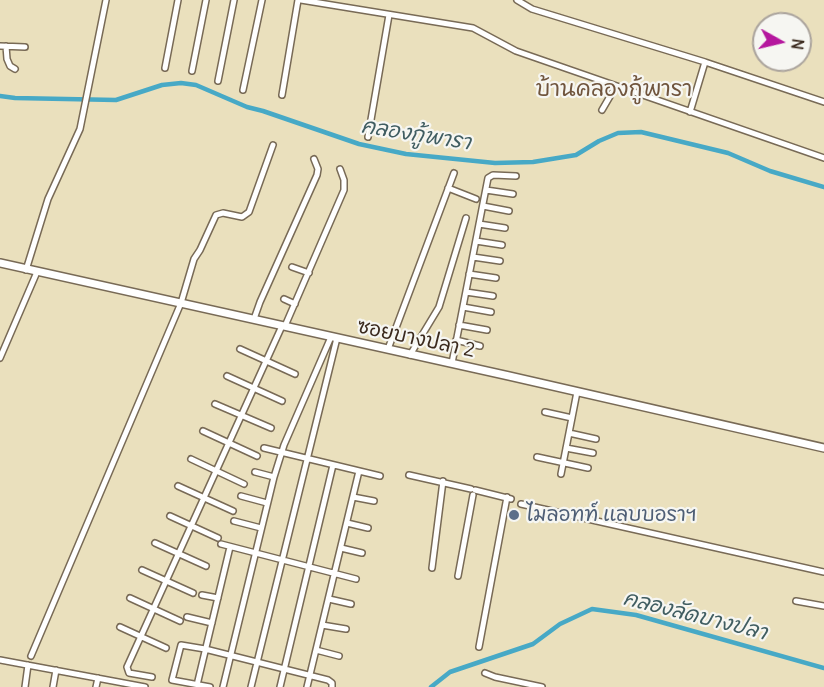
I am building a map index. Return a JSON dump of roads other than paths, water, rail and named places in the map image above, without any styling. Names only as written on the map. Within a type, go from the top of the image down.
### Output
[{"type":"street","points":[[26,270],[48,199],[80,129],[106,0]]},
{"type":"street","points":[[165,68],[178,0]]},
{"type":"street","points":[[192,71],[206,0]]},
{"type":"street","points":[[218,81],[234,0]]},
{"type":"street","points":[[243,90],[262,0]]},
{"type":"street","points":[[282,95],[300,0],[343,3],[389,15],[473,28],[516,51],[824,158]]},
{"type":"street","points":[[517,0],[532,9],[705,62],[824,102]]},
{"type":"street","points":[[368,137],[389,15]]},
{"type":"street","points":[[15,69],[10,66],[3,46],[25,47]]},
{"type":"street","points":[[690,112],[705,62]]},
{"type":"street","points":[[602,110],[616,87]]},
{"type":"street","points":[[31,656],[181,303],[194,259],[214,218],[220,213],[242,217],[249,212],[273,145]]},
{"type":"street","points":[[254,320],[316,175],[318,169],[314,159]]},
{"type":"street","points":[[152,678],[127,671],[266,361],[309,273],[344,190],[344,180],[340,169]]},
{"type":"street","points":[[388,349],[454,173]]},
{"type":"street","points":[[452,363],[490,176],[516,177]]},
{"type":"street","points":[[448,188],[476,199]]},
{"type":"street","points":[[486,190],[513,194]]},
{"type":"street","points":[[483,206],[509,211]]},
{"type":"street","points":[[410,355],[440,306],[466,219]]},
{"type":"street","points":[[479,224],[505,228]]},
{"type":"street","points":[[476,241],[502,245]]},
{"type":"street","points":[[472,257],[500,261]]},
{"type":"street","name":"ซอยบางปลา 2","points":[[0,263],[824,448]]},
{"type":"street","points":[[292,267],[309,273]]},
{"type":"street","points":[[0,358],[37,272]]},
{"type":"street","points":[[469,274],[496,278]]},
{"type":"street","points":[[466,292],[494,296]]},
{"type":"street","points":[[284,299],[295,304]]},
{"type":"street","points":[[462,307],[490,312]]},
{"type":"street","points":[[459,325],[487,330]]},
{"type":"street","points":[[223,687],[281,452],[325,352],[334,338]]},
{"type":"street","points":[[251,687],[333,354],[334,338]]},
{"type":"street","points":[[456,340],[480,346]]},
{"type":"street","points":[[240,349],[295,374]]},
{"type":"street","points":[[325,352],[333,354]]},
{"type":"street","points":[[227,376],[282,401]]},
{"type":"street","points":[[561,474],[577,392]]},
{"type":"street","points":[[215,404],[271,428]]},
{"type":"street","points":[[545,412],[572,417]]},
{"type":"street","points":[[203,431],[257,456]]},
{"type":"street","points":[[569,433],[596,439]]},
{"type":"street","points":[[264,448],[380,476]]},
{"type":"street","points":[[566,448],[593,453]]},
{"type":"street","points":[[537,457],[588,468]]},
{"type":"street","points":[[191,459],[244,484]]},
{"type":"street","points":[[280,687],[333,465]]},
{"type":"street","points":[[307,687],[359,471]]},
{"type":"street","points":[[255,472],[274,477]]},
{"type":"street","points":[[409,475],[509,498],[479,647]]},
{"type":"street","points":[[432,568],[442,481]]},
{"type":"street","points":[[178,486],[233,511]]},
{"type":"street","points":[[458,576],[473,491]]},
{"type":"street","points":[[241,496],[267,503]]},
{"type":"street","points":[[353,497],[374,501]]},
{"type":"street","points":[[521,504],[824,572]]},
{"type":"street","points":[[170,516],[218,538]]},
{"type":"street","points":[[234,522],[261,528]]},
{"type":"street","points":[[347,523],[368,528]]},
{"type":"street","points":[[155,543],[206,566]]},
{"type":"street","points":[[221,544],[356,579]]},
{"type":"street","points":[[197,685],[230,547]]},
{"type":"street","points":[[341,548],[362,553]]},
{"type":"street","points":[[142,570],[193,593]]},
{"type":"street","points":[[202,595],[218,598]]},
{"type":"street","points":[[130,598],[180,621]]},
{"type":"street","points":[[328,599],[351,604]]},
{"type":"street","points":[[796,601],[824,606]]},
{"type":"street","points":[[187,617],[212,623]]},
{"type":"street","points":[[322,624],[346,629]]},
{"type":"street","points":[[120,627],[166,648]]},
{"type":"street","points":[[210,687],[174,681],[171,678],[181,645],[331,681],[332,687]]},
{"type":"street","points":[[316,650],[339,656]]},
{"type":"street","points":[[0,660],[145,687]]},
{"type":"street","points":[[25,687],[28,665]]},
{"type":"street","points":[[53,687],[56,670]]},
{"type":"street","points":[[485,673],[542,687]]},
{"type":"street","points":[[96,687],[98,678]]},
{"type":"waterway","name":"คลองกู้พารา","points":[[0,96],[116,100],[162,85],[181,83],[196,85],[247,107],[359,144],[406,154],[495,163],[533,162],[576,155],[618,133],[641,132],[728,153],[770,171],[824,187]]},
{"type":"waterway","name":"คลองลัดบางปลา","points":[[431,687],[450,672],[533,644],[560,624],[592,609],[636,615],[824,668]]},
{"type":"place","name":"ไมลอทท์ แลบบอราฯ","points":[[514,515]]},
{"type":"district","name":"บ้านคลองกู้พารา","points":[[614,90]]}]
